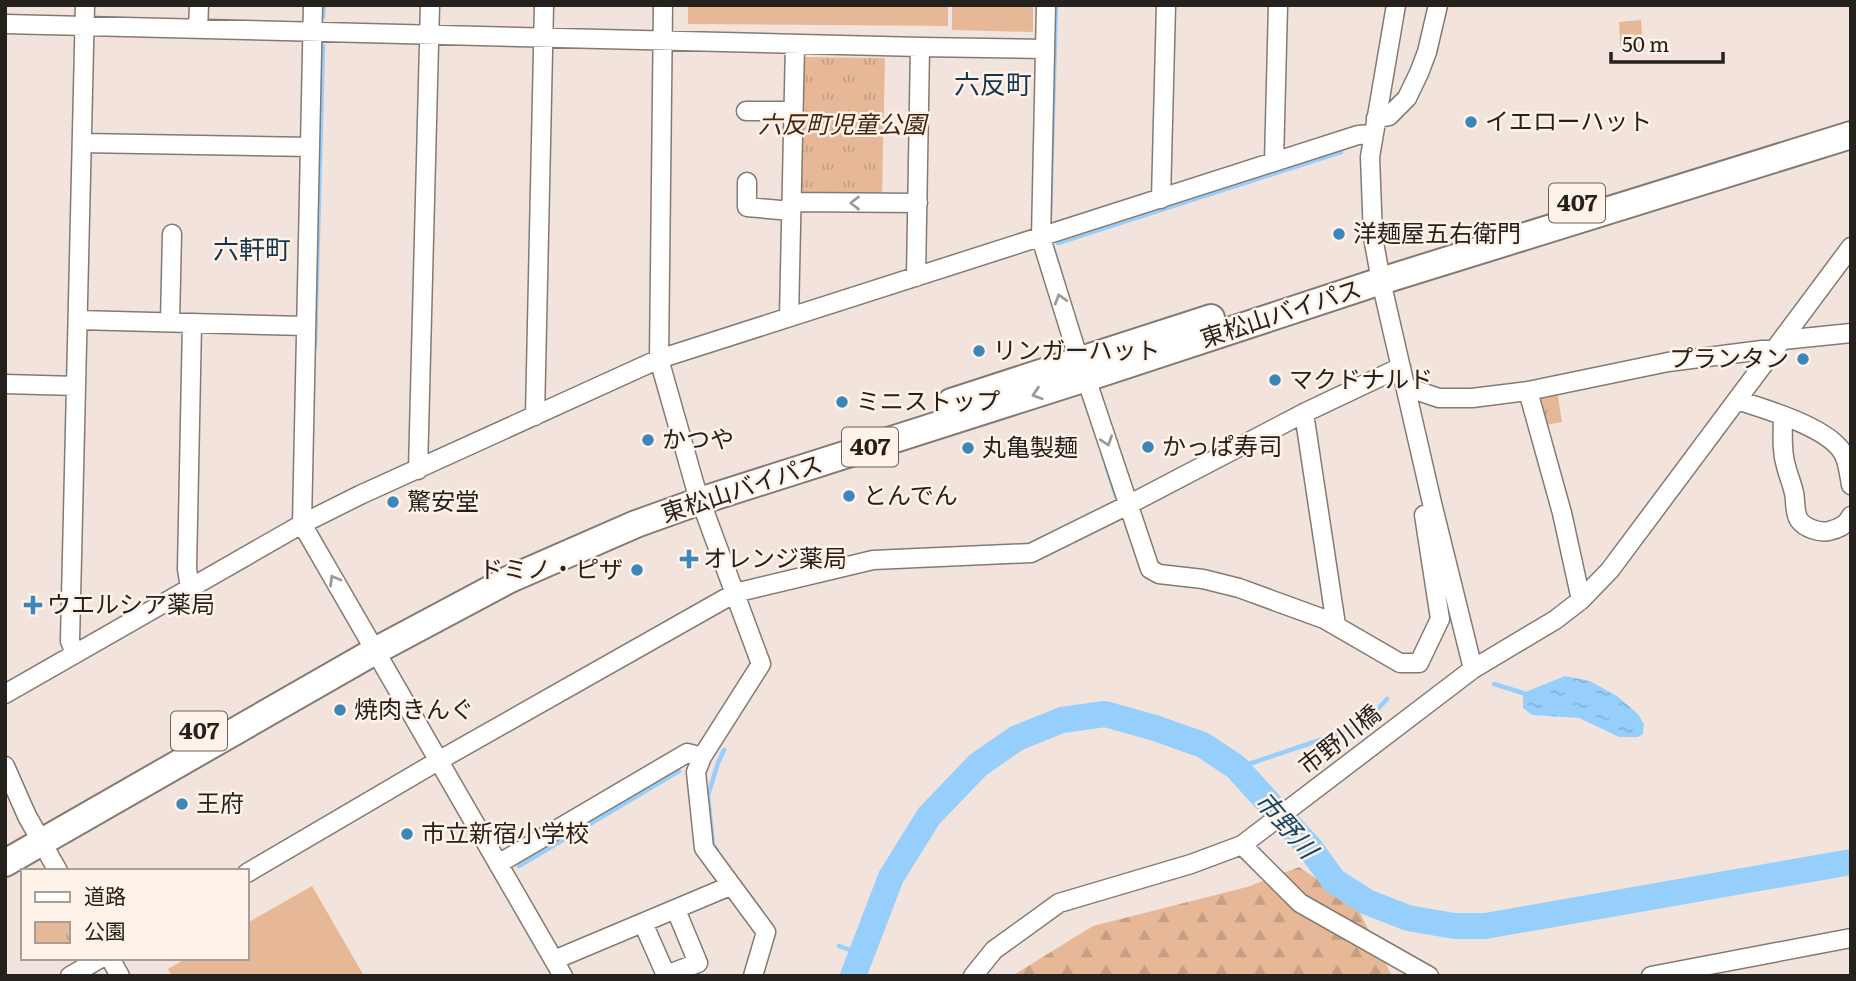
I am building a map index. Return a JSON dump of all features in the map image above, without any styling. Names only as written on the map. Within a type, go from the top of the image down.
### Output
[{"type":"highway","name":"東松山バイパス","points":[[5,863],[37,834],[370,643],[636,524],[698,493],[1851,120]]},
{"type":"highway","name":"東松山バイパス","points":[[1380,273],[1851,135]]},
{"type":"highway","name":"東松山バイパス","points":[[5,843],[37,834]]},
{"type":"street","points":[[75,653],[70,641],[85,5]]},
{"type":"street","points":[[198,29],[199,5]]},
{"type":"street","points":[[313,5],[302,524],[558,968],[643,923],[730,886]]},
{"type":"street","points":[[418,470],[430,5]]},
{"type":"street","points":[[536,416],[544,5]]},
{"type":"street","points":[[663,5],[659,359],[698,493],[761,664],[702,757],[696,772],[704,848],[766,932],[753,976]]},
{"type":"street","points":[[1046,5],[1041,238],[1150,569],[1158,574],[1203,579],[1239,588],[1324,619],[1400,663],[1419,663],[1440,619],[1423,511],[1432,503]]},
{"type":"street","points":[[1161,199],[1166,5]]},
{"type":"street","points":[[1274,162],[1278,5]]},
{"type":"street","points":[[1396,5],[1370,157],[1373,231],[1432,503],[1473,669]]},
{"type":"street","points":[[5,694],[302,524],[659,359],[1359,135],[1389,116],[1407,98],[1427,52],[1438,5]]},
{"type":"street","points":[[5,24],[1045,49]]},
{"type":"street","points":[[789,317],[795,44]]},
{"type":"street","points":[[916,277],[920,47]]},
{"type":"street","points":[[746,111],[793,111]]},
{"type":"street","points":[[82,143],[310,147]]},
{"type":"street","points":[[747,182],[747,207],[918,203]]},
{"type":"street","points":[[170,322],[172,234]]},
{"type":"street","name":"市野川橋","points":[[973,976],[994,950],[1059,903],[1191,864],[1242,845],[1260,834],[1473,669],[1555,620],[1581,600],[1610,570],[1851,247]]},
{"type":"street","points":[[78,320],[306,326]]},
{"type":"street","points":[[190,588],[187,569],[192,323]]},
{"type":"street","points":[[1406,387],[1439,398],[1472,398],[1528,391],[1668,362],[1762,350],[1851,333]]},
{"type":"street","points":[[248,872],[735,593],[873,560],[1031,553],[1304,413],[1401,367]]},
{"type":"street","points":[[5,384],[76,386]]},
{"type":"street","points":[[1528,391],[1562,513],[1581,600]]},
{"type":"street","points":[[1737,400],[1802,423],[1844,444],[1843,453],[1851,485]]},
{"type":"street","points":[[1304,413],[1335,625]]},
{"type":"street","points":[[1783,416],[1785,464],[1794,490],[1799,520],[1805,526],[1822,532],[1841,527],[1851,516]]},
{"type":"street","points":[[498,864],[687,753],[702,757]]},
{"type":"street","points":[[5,766],[57,869]]},
{"type":"street","points":[[1242,845],[1300,903],[1429,976]]},
{"type":"street","points":[[643,923],[666,975],[698,963],[676,910]]},
{"type":"street","points":[[1651,976],[1851,938]]},
{"type":"street","points":[[71,976],[99,960]]},
{"type":"street","points":[[111,960],[120,976]]},
{"type":"green space","points":[[688,5],[948,5],[948,26],[688,24]]},
{"type":"green space","points":[[952,5],[1033,5],[1033,32],[952,30]]},
{"type":"green space","points":[[1641,20],[1643,52],[1621,53],[1619,22]]},
{"type":"green space","name":"六反町児童公園","points":[[802,57],[885,58],[882,197],[804,196],[800,191]]},
{"type":"green space","points":[[1557,390],[1562,422],[1541,426],[1537,392]]},
{"type":"green space","points":[[1299,867],[1356,905],[1392,976],[1012,976],[1093,926],[1247,887]]},
{"type":"green space","points":[[312,886],[364,976],[172,976],[168,969],[184,960],[248,960],[248,922]]},
{"type":"water","points":[[1565,676],[1590,681],[1617,696],[1638,714],[1644,724],[1643,734],[1638,737],[1619,737],[1579,718],[1532,715],[1523,708],[1523,693]]},
{"type":"waterway","points":[[323,17],[324,5]]},
{"type":"waterway","points":[[1050,218],[1056,5]]},
{"type":"waterway","points":[[315,346],[323,46]]},
{"type":"waterway","points":[[1058,243],[1341,152]]},
{"type":"waterway","points":[[1106,465],[1116,496]]},
{"type":"waterway","points":[[1494,684],[1523,693]]},
{"type":"waterway","points":[[1236,767],[1346,731],[1374,713],[1387,699]]},
{"type":"waterway","name":"市野川","points":[[853,976],[891,877],[929,816],[978,765],[1017,738],[1062,720],[1105,714],[1203,745],[1236,767],[1310,848],[1334,881],[1367,902],[1408,918],[1454,926],[1485,926],[1851,862]]},
{"type":"waterway","points":[[717,850],[713,845],[708,795],[724,750]]},
{"type":"waterway","points":[[519,866],[679,771]]},
{"type":"waterway","points":[[839,946],[861,954]]},
{"type":"place","name":"イエローハット","points":[[1471,122]]},
{"type":"place","name":"洋麺屋五右衛門","points":[[1339,234]]},
{"type":"place","name":"リンガーハット","points":[[979,351]]},
{"type":"place","name":"プランタン","points":[[1803,359]]},
{"type":"place","name":"マクドナルド","points":[[1275,380]]},
{"type":"place","name":"ミニストップ","points":[[842,402]]},
{"type":"place","name":"かつや","points":[[648,440]]},
{"type":"place","name":"かっぱ寿司","points":[[1148,447]]},
{"type":"place","name":"丸亀製麺","points":[[968,448]]},
{"type":"place","name":"とんでん","points":[[849,496]]},
{"type":"place","name":"驚安堂","points":[[393,502]]},
{"type":"place","name":"オレンジ薬局","points":[[689,559]]},
{"type":"place","name":"ドミノ・ピザ","points":[[637,570]]},
{"type":"place","name":"ウエルシア薬局","points":[[33,605]]},
{"type":"place","name":"焼肉きんぐ","points":[[340,710]]},
{"type":"place","name":"王府","points":[[182,804]]},
{"type":"place","name":"市立新宿小学校","points":[[407,834]]},
{"type":"district","name":"六反町","points":[[993,85]]},
{"type":"district","name":"六軒町","points":[[252,250]]}]
